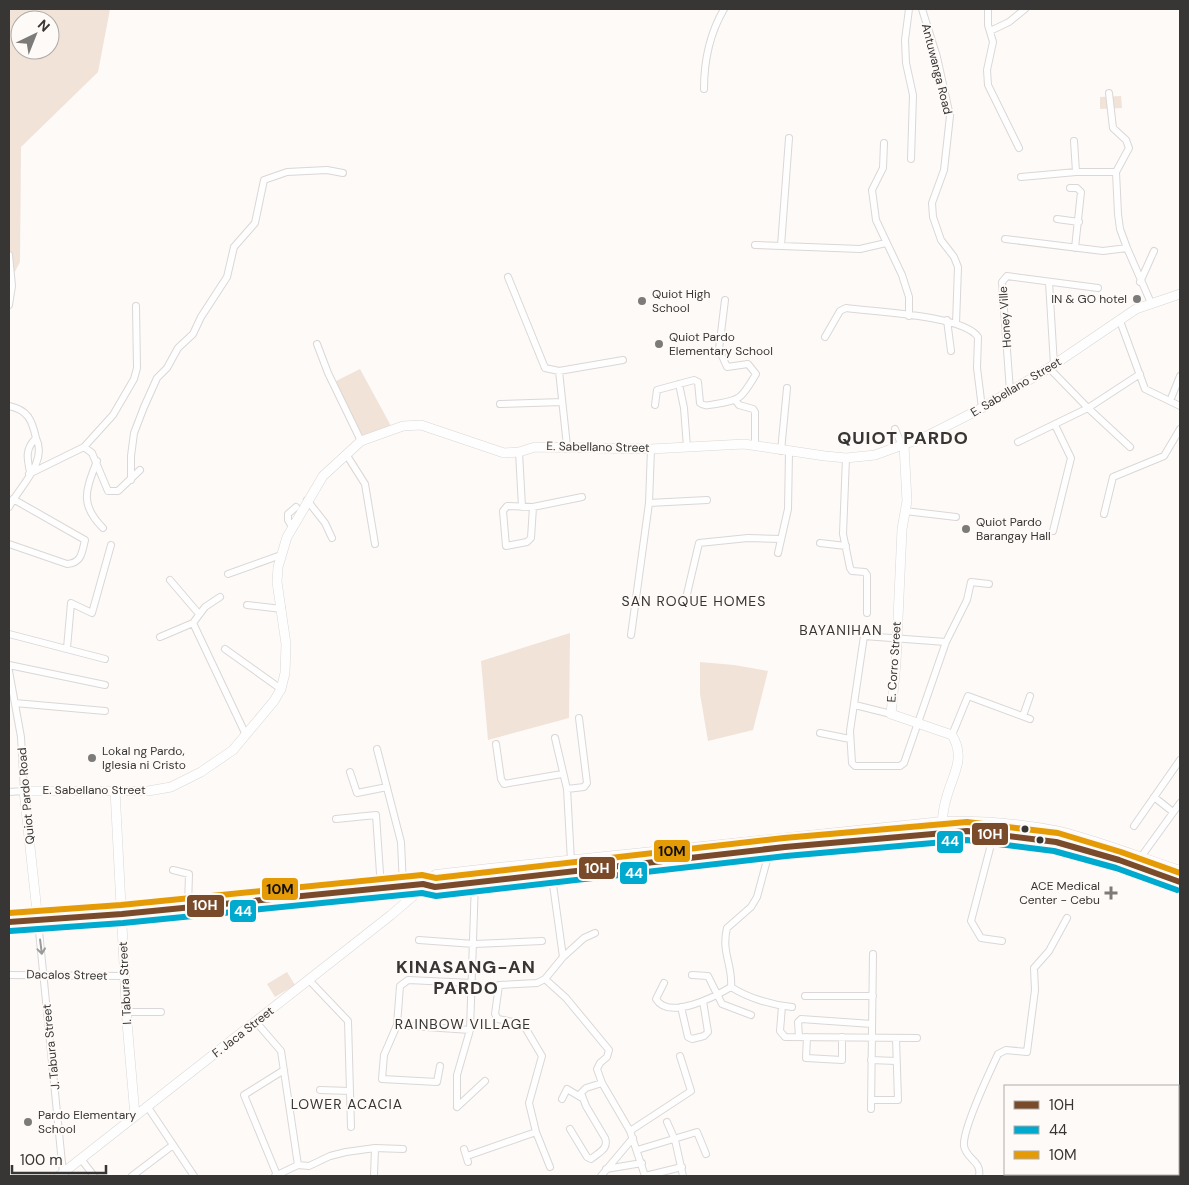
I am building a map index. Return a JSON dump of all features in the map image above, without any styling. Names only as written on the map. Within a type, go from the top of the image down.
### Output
[{"type":"main road","points":[[9,922],[122,914],[423,884],[435,887],[551,868],[571,861],[993,822],[1061,833],[1180,871]]},
{"type":"main road","points":[[423,884],[436,875],[551,868],[770,849],[942,827],[1056,842],[1119,860],[1180,882]]},
{"type":"street","points":[[704,89],[704,71],[709,46],[724,9]]},
{"type":"street","points":[[909,9],[905,40],[906,63],[913,95],[911,160]]},
{"type":"street","name":"Antuwanga Road","points":[[922,9],[937,58],[950,116],[944,170],[932,203],[933,217],[941,240],[954,256],[958,267],[956,324]]},
{"type":"street","points":[[988,9],[993,42],[987,70],[988,85],[1019,148]]},
{"type":"street","points":[[990,31],[1009,22],[1025,9]]},
{"type":"street","points":[[1109,93],[1113,128],[1128,143],[1129,148],[1116,172],[1119,221],[1140,282],[1151,303]]},
{"type":"street","points":[[781,246],[789,138]]},
{"type":"street","points":[[1074,141],[1076,172]]},
{"type":"street","points":[[884,143],[883,168],[872,190],[876,220],[902,275],[909,297],[909,316]]},
{"type":"street","points":[[131,480],[130,456],[134,433],[157,378],[167,368],[178,348],[194,334],[201,317],[227,277],[234,247],[254,223],[264,180],[287,172],[327,170],[343,173]]},
{"type":"street","points":[[1021,178],[1076,172],[1116,172]]},
{"type":"street","points":[[1070,188],[1077,188],[1081,192],[1075,248]]},
{"type":"street","points":[[1057,219],[1079,222]]},
{"type":"street","points":[[1005,239],[1103,251],[1127,248]]},
{"type":"street","points":[[755,245],[860,249],[886,243]]},
{"type":"street","points":[[1140,282],[1154,251]]},
{"type":"street","points":[[9,255],[12,286],[9,305]]},
{"type":"street","name":"Honey Ville","points":[[1010,391],[1002,282],[1007,276],[1098,288]]},
{"type":"street","points":[[508,277],[545,368],[560,371],[623,360]]},
{"type":"street","points":[[1049,282],[1052,366],[1088,408],[1130,447]]},
{"type":"street","name":"E. Sabellano Street","points":[[9,792],[148,791],[178,784],[220,761],[246,736],[281,689],[287,652],[277,582],[281,555],[292,527],[323,476],[362,441],[404,426],[421,425],[504,452],[519,452],[536,447],[567,446],[650,449],[755,445],[785,452],[846,458],[875,455],[927,436],[982,408],[1151,303],[1180,294]]},
{"type":"street","points":[[655,405],[657,390],[696,380],[702,405],[736,401],[747,389],[756,373],[748,364],[728,368],[719,349],[725,300]]},
{"type":"street","points":[[29,473],[84,446],[113,415],[134,379],[137,354],[136,306]]},
{"type":"street","points":[[825,338],[840,311],[846,308],[947,320],[975,332],[978,338],[977,368],[982,408]]},
{"type":"street","points":[[947,320],[951,351]]},
{"type":"street","points":[[1120,321],[1146,389],[1180,406]]},
{"type":"street","points":[[317,344],[328,374],[362,441]]},
{"type":"street","points":[[560,371],[567,446]]},
{"type":"street","points":[[1018,442],[1088,408],[1140,374]]},
{"type":"street","points":[[1170,401],[1180,376]]},
{"type":"street","points":[[679,384],[684,408],[686,447]]},
{"type":"street","points":[[778,553],[788,509],[785,452],[787,388]]},
{"type":"street","points":[[736,401],[739,405],[753,409],[755,412],[755,445]]},
{"type":"street","points":[[500,404],[562,402]]},
{"type":"street","points":[[9,406],[23,410],[32,421],[40,448],[38,462],[29,473],[9,507]]},
{"type":"street","points":[[1053,531],[1071,458],[1055,425]]},
{"type":"street","points":[[895,429],[903,445]]},
{"type":"street","points":[[1104,514],[1113,477],[1164,456],[1180,429]]},
{"type":"street","points":[[29,473],[26,457],[30,444],[36,438]]},
{"type":"street","name":"E. Corro Street","points":[[903,445],[907,501],[890,714],[952,735]]},
{"type":"street","points":[[84,446],[97,461],[108,491],[118,491],[140,470]]},
{"type":"street","points":[[631,635],[649,502],[650,449]]},
{"type":"street","points":[[519,452],[522,507]]},
{"type":"street","points":[[346,454],[365,484],[375,544]]},
{"type":"street","points":[[846,458],[843,534],[852,571],[865,572],[868,575],[867,613]]},
{"type":"street","points":[[97,461],[85,493],[89,510],[103,528]]},
{"type":"street","points":[[533,507],[532,538],[527,542],[506,546],[503,511],[507,506],[533,507],[582,497]]},
{"type":"street","points":[[9,544],[68,564],[74,564],[80,560],[85,540],[13,499]]},
{"type":"street","points":[[307,500],[325,523],[332,538]]},
{"type":"street","points":[[649,502],[707,500]]},
{"type":"street","points":[[292,527],[288,520],[288,514],[296,507]]},
{"type":"street","points":[[905,511],[956,517]]},
{"type":"street","points":[[687,594],[699,543],[748,538],[781,539]]},
{"type":"street","points":[[820,543],[846,546]]},
{"type":"street","points":[[67,648],[71,603],[92,613],[111,546]]},
{"type":"street","points":[[228,574],[281,555]]},
{"type":"street","points":[[170,580],[200,614]]},
{"type":"street","points":[[946,642],[864,636],[850,739],[852,763],[854,766],[900,766],[904,763],[946,642],[967,600],[971,582],[989,584]]},
{"type":"street","points":[[160,637],[192,623],[220,597]]},
{"type":"street","points":[[247,604],[282,610]]},
{"type":"street","points":[[192,623],[246,736]]},
{"type":"street","points":[[9,634],[105,659]]},
{"type":"street","points":[[225,648],[281,689]]},
{"type":"street","points":[[9,664],[106,685]]},
{"type":"street","name":"Quiot Pardo Road","points":[[9,671],[21,737],[24,791],[38,921]]},
{"type":"street","points":[[942,827],[947,795],[958,770],[958,756],[952,735],[968,696],[1030,719]]},
{"type":"street","points":[[1023,716],[1030,696]]},
{"type":"street","points":[[15,703],[105,711]]},
{"type":"street","points":[[855,705],[890,714]]},
{"type":"street","points":[[567,789],[584,787],[587,783],[579,718]]},
{"type":"street","points":[[820,734],[850,739]]},
{"type":"street","points":[[555,738],[567,789],[571,861]]},
{"type":"street","points":[[496,744],[501,779],[504,784],[562,774]]},
{"type":"street","points":[[377,749],[401,842],[403,886]]},
{"type":"street","points":[[1134,826],[1180,760]]},
{"type":"street","points":[[350,772],[358,793],[387,787]]},
{"type":"street","name":"I. Tabura Street","points":[[115,790],[134,1116]]},
{"type":"street","points":[[1154,797],[1173,812]]},
{"type":"street","points":[[1141,857],[1180,803]]},
{"type":"street","points":[[336,819],[376,815],[381,888]]},
{"type":"street","points":[[994,833],[971,921],[981,938],[1002,942]]},
{"type":"street","points":[[731,987],[732,977],[724,952],[727,928],[750,907],[757,897],[770,849]]},
{"type":"street","points":[[551,868],[562,957]]},
{"type":"street","points":[[173,870],[189,874],[188,907]]},
{"type":"street","points":[[475,881],[470,1030],[457,1075],[457,1107],[486,1081]]},
{"type":"street","name":"F. Jaca Street","points":[[61,1174],[391,915],[412,897],[423,884]]},
{"type":"street","points":[[979,1176],[978,1164],[966,1151],[964,1145],[969,1126],[998,1054],[1006,1050],[1023,1053],[1028,1049],[1035,990],[1034,968],[1048,951],[1066,918]]},
{"type":"street","name":"J. Tabura Street","points":[[38,921],[61,1174]]},
{"type":"street","points":[[550,1167],[536,1132],[529,1103],[542,1056],[524,1024],[498,1019],[495,1014],[499,985],[537,983],[545,979],[562,957],[584,938],[595,933]]},
{"type":"street","points":[[419,940],[474,944],[542,941]]},
{"type":"street","points":[[871,1108],[873,954]]},
{"type":"street","name":"Dacalos Street","points":[[9,975],[125,976]]},
{"type":"street","points":[[692,975],[708,976],[716,996],[722,1004],[751,1014]]},
{"type":"street","points":[[545,979],[566,998],[609,1050],[608,1057],[597,1066],[602,1082],[632,1135],[645,1176],[682,1167]]},
{"type":"street","points":[[309,980],[348,1021],[351,1127]]},
{"type":"street","points":[[440,1066],[437,1082],[382,1079],[384,1054],[397,1025],[400,986],[402,982],[408,980],[472,983]]},
{"type":"street","points":[[664,983],[658,991],[656,999],[670,1008],[703,1001],[731,987]]},
{"type":"street","points":[[731,987],[739,992],[782,1006],[792,1007]]},
{"type":"street","points":[[805,996],[873,996]]},
{"type":"street","points":[[681,1007],[689,1039],[704,1036],[708,1032],[703,1001]]},
{"type":"street","points":[[782,1006],[782,1035],[842,1038],[917,1038]]},
{"type":"street","points":[[127,1012],[161,1012]]},
{"type":"street","points":[[799,1037],[798,1022],[801,1019],[872,1024]]},
{"type":"street","points":[[256,1022],[281,1051],[298,1165]]},
{"type":"street","points":[[397,1025],[470,1030]]},
{"type":"street","points":[[807,1037],[806,1058],[842,1060],[842,1038]]},
{"type":"street","points":[[871,1100],[898,1100],[896,1038]]},
{"type":"street","points":[[601,1176],[632,1135],[691,1091],[680,1056]]},
{"type":"street","points":[[871,1060],[896,1062]]},
{"type":"street","points":[[284,1070],[244,1095],[276,1176],[298,1165],[310,1166],[330,1156],[375,1148],[403,1149]]},
{"type":"street","points":[[570,1129],[587,1157],[592,1158],[605,1148],[607,1143],[605,1138],[581,1093],[586,1088],[602,1082]]},
{"type":"street","points":[[562,1099],[568,1089],[582,1098]]},
{"type":"street","points":[[320,1090],[350,1091]]},
{"type":"street","points":[[147,1106],[194,1176]]},
{"type":"street","points":[[667,1122],[675,1140],[683,1176]]},
{"type":"street","points":[[464,1149],[468,1159],[536,1132]]},
{"type":"street","points":[[637,1150],[665,1140],[675,1140],[697,1132],[706,1154]]},
{"type":"street","points":[[132,1176],[172,1145]]},
{"type":"street","points":[[374,1176],[375,1148]]},
{"type":"street","points":[[81,1159],[94,1176]]},
{"type":"street","points":[[606,1169],[642,1163]]},
{"type":"shaded area","points":[[9,9],[110,9],[98,72],[21,147],[20,262],[9,283]]},
{"type":"shaded area","points":[[1121,96],[1122,108],[1100,109],[1100,97]]},
{"type":"shaded area","points":[[360,369],[391,426],[363,436],[334,382]]},
{"type":"shaded area","points":[[570,633],[569,718],[488,740],[481,661]]},
{"type":"shaded area","points":[[700,662],[768,671],[753,730],[708,741],[700,694]]},
{"type":"shaded area","points":[[287,972],[295,985],[275,997],[267,984]]},
{"type":"transit line","name":"10M","points":[[9,913],[121,905],[422,875],[436,878],[784,838],[967,822],[1058,833],[1121,852],[1180,873]]},
{"type":"transit line","name":"10H","points":[[9,922],[122,914],[423,884],[435,887],[785,847],[967,831],[1056,842],[1119,860],[1180,882]]},
{"type":"transit line","name":"44","points":[[10,931],[123,923],[422,893],[436,896],[786,856],[967,840],[1054,851],[1116,868],[1177,890]]},
{"type":"place","name":"IN & GO hotel","points":[[1137,299]]},
{"type":"place","name":"Quiot High School","points":[[642,301]]},
{"type":"place","name":"Quiot Pardo Elementary School","points":[[659,344]]},
{"type":"place","name":"Quiot Pardo Barangay Hall","points":[[966,529]]},
{"type":"place","name":"Lokal ng Pardo, Iglesia ni Cristo","points":[[92,758]]},
{"type":"place","name":"ACE Medical Center - Cebu","points":[[1111,893]]},
{"type":"place","name":"Pardo Elementary School","points":[[28,1122]]},
{"type":"district","name":"QUIOT PARDO","points":[[903,438]]},
{"type":"district","name":"SAN ROQUE HOMES","points":[[694,601]]},
{"type":"district","name":"BAYANIHAN","points":[[841,630]]},
{"type":"district","name":"KINASANG-AN PARDO","points":[[466,978]]},
{"type":"district","name":"RAINBOW VILLAGE","points":[[463,1024]]},
{"type":"district","name":"LOWER ACACIA","points":[[347,1104]]}]
